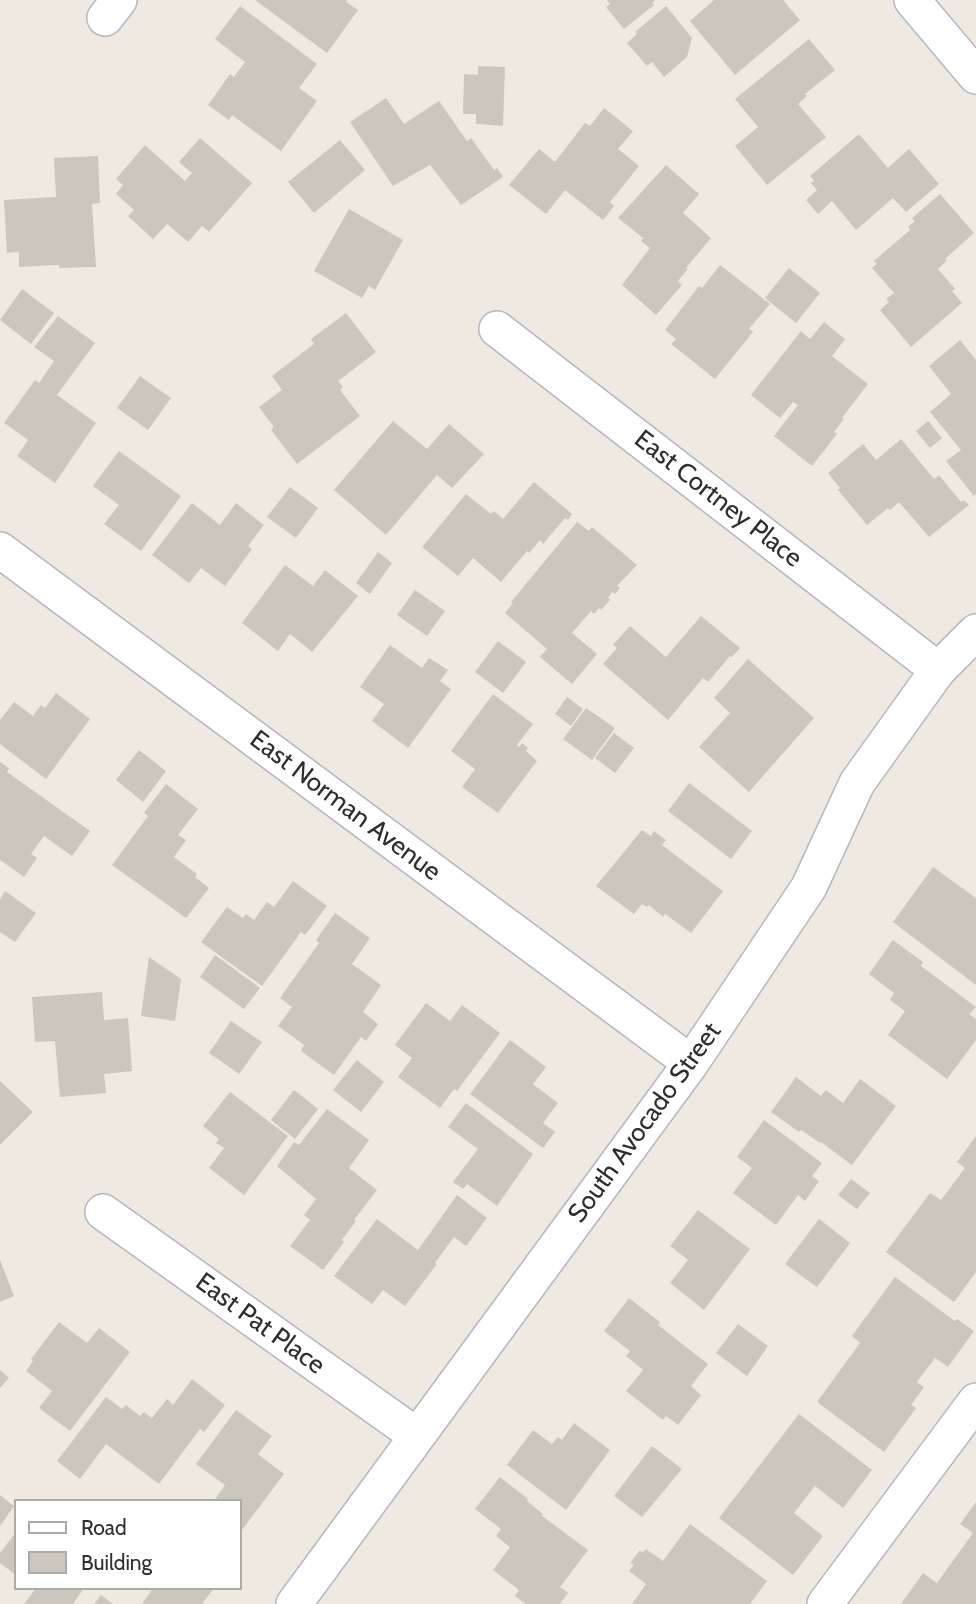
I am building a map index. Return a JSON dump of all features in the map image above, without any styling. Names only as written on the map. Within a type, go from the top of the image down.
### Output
[{"type":"street","points":[[912,0],[976,76]]},
{"type":"street","name":"East Cortney Place","points":[[497,329],[939,670]]},
{"type":"street","name":"East Norman Avenue","points":[[4,562],[691,1063]]},
{"type":"street","name":"South Avocado Street","points":[[294,1604],[691,1063],[809,887],[857,783],[939,670],[976,632]]},
{"type":"street","name":"East Pat Place","points":[[103,1212],[417,1436]]},
{"type":"street","points":[[825,1604],[976,1401]]},
{"type":"building","points":[[255,0],[347,0],[346,2],[358,10],[327,53]]},
{"type":"building","points":[[607,0],[655,0],[652,3],[654,5],[624,29],[606,7],[610,4]]},
{"type":"building","points":[[714,0],[783,0],[800,20],[735,75],[690,21]]},
{"type":"building","points":[[240,6],[317,64],[299,88],[317,101],[281,151],[232,115],[229,120],[208,105],[230,74],[234,77],[245,62],[215,39]]},
{"type":"building","points":[[666,6],[692,38],[687,57],[664,77],[652,62],[647,66],[627,43],[637,34],[635,32]]},
{"type":"building","points":[[809,39],[835,70],[805,94],[807,96],[798,104],[826,137],[767,185],[735,146],[758,127],[735,99]]},
{"type":"building","points":[[478,66],[505,67],[503,126],[476,124],[476,114],[463,114],[464,74],[478,75]]},
{"type":"building","points":[[386,98],[404,124],[439,101],[467,141],[471,138],[494,170],[497,168],[503,177],[461,205],[430,165],[393,186],[350,122]]},
{"type":"building","points":[[604,108],[633,131],[618,149],[639,166],[610,202],[614,206],[603,220],[565,190],[546,214],[509,185],[539,149],[555,162],[585,123],[590,126]]},
{"type":"building","points":[[859,134],[888,168],[909,149],[939,184],[906,212],[893,198],[856,230],[832,201],[818,214],[806,200],[817,190],[811,183],[814,181],[810,176]]},
{"type":"building","points":[[200,138],[252,183],[209,232],[202,226],[188,242],[167,224],[153,239],[128,216],[134,210],[116,194],[123,185],[116,179],[145,145],[185,181],[192,173],[179,162]]},
{"type":"building","points":[[340,140],[365,170],[314,213],[288,182]]},
{"type":"building","points":[[98,156],[100,203],[92,204],[96,267],[19,267],[19,252],[7,253],[4,200],[56,197],[54,158]]},
{"type":"building","points":[[666,165],[699,194],[683,213],[711,238],[686,268],[688,269],[678,281],[682,285],[656,315],[622,285],[650,248],[641,241],[643,238],[618,218]]},
{"type":"building","points":[[940,194],[974,233],[945,259],[947,260],[938,269],[955,289],[952,291],[962,303],[911,347],[880,310],[889,302],[886,299],[894,293],[872,268],[877,264],[874,261],[910,230],[908,227],[915,221],[912,218]]},
{"type":"building","points":[[349,209],[403,240],[375,290],[369,286],[362,298],[314,271]]},
{"type":"building","points":[[720,265],[770,304],[749,329],[753,332],[715,379],[671,344],[676,339],[665,330],[699,286],[702,288]]},
{"type":"building","points":[[789,268],[820,293],[796,323],[765,298]]},
{"type":"building","points":[[22,289],[54,313],[31,344],[0,320]]},
{"type":"building","points":[[346,313],[376,352],[338,381],[343,387],[340,390],[360,416],[297,464],[271,430],[274,427],[259,407],[282,390],[272,376],[314,344],[311,339]]},
{"type":"building","points":[[58,316],[95,343],[57,395],[96,423],[55,483],[17,456],[28,440],[4,423],[35,380],[39,383],[54,361],[34,347]]},
{"type":"building","points":[[824,322],[845,339],[832,356],[868,384],[842,418],[844,419],[834,432],[837,434],[812,466],[774,436],[798,405],[793,402],[780,418],[751,395],[801,331],[810,339]]},
{"type":"building","points":[[960,340],[976,360],[974,496],[946,461],[961,450],[930,412],[951,394],[929,366]]},
{"type":"building","points":[[140,376],[171,398],[148,430],[117,408]]},
{"type":"building","points":[[393,421],[427,449],[449,424],[484,454],[452,488],[437,475],[386,535],[334,490]]},
{"type":"building","points":[[928,421],[942,438],[930,448],[916,431]]},
{"type":"building","points":[[901,439],[934,479],[939,475],[961,502],[964,500],[969,505],[929,537],[899,502],[867,525],[838,490],[840,488],[828,473],[863,444],[876,460]]},
{"type":"building","points":[[119,451],[181,496],[141,551],[104,524],[119,505],[93,486]]},
{"type":"building","points":[[534,482],[572,514],[568,520],[565,518],[543,544],[540,540],[529,553],[527,551],[501,582],[473,558],[458,576],[422,547],[466,494],[491,514],[494,511],[503,519]]},
{"type":"building","points":[[290,487],[318,508],[296,538],[267,517]]},
{"type":"building","points":[[192,503],[220,525],[236,503],[264,525],[248,546],[252,549],[225,586],[201,568],[189,583],[152,555]]},
{"type":"building","points":[[577,522],[589,531],[592,527],[637,565],[617,586],[620,588],[615,594],[612,592],[608,598],[610,600],[601,610],[599,608],[594,614],[591,611],[572,633],[597,654],[572,684],[540,657],[547,649],[505,613],[513,603],[511,602]]},
{"type":"building","points":[[378,552],[392,563],[370,594],[356,583]]},
{"type":"building","points":[[285,565],[313,586],[325,570],[358,596],[312,652],[290,634],[278,651],[242,623]]},
{"type":"building","points":[[415,590],[445,611],[427,636],[397,615]]},
{"type":"building","points":[[701,616],[740,648],[708,682],[703,678],[668,720],[603,664],[617,648],[613,645],[630,626],[666,657]]},
{"type":"building","points":[[498,641],[526,662],[503,693],[475,672]]},
{"type":"building","points":[[390,645],[422,668],[429,658],[448,670],[440,681],[451,689],[408,748],[372,721],[384,704],[360,687]]},
{"type":"building","points":[[748,659],[814,718],[749,792],[699,747],[730,713],[714,698]]},
{"type":"building","points":[[56,693],[90,719],[46,779],[0,744],[0,720],[14,702],[33,716],[41,705],[45,708]]},
{"type":"building","points":[[493,694],[533,724],[517,745],[519,747],[522,743],[537,761],[498,813],[462,787],[475,769],[451,751]]},
{"type":"building","points":[[567,697],[583,709],[571,726],[555,714]]},
{"type":"building","points":[[586,708],[615,728],[592,760],[563,739]]},
{"type":"building","points":[[614,733],[634,748],[615,773],[595,758]]},
{"type":"building","points":[[139,750],[166,771],[143,802],[116,780]]},
{"type":"building","points":[[0,762],[9,768],[7,772],[90,831],[72,856],[44,836],[31,854],[37,858],[24,877],[0,860]]},
{"type":"building","points":[[689,783],[752,831],[731,859],[668,811]]},
{"type":"building","points":[[166,784],[198,809],[178,835],[186,840],[174,857],[197,874],[195,877],[209,888],[186,918],[112,865],[148,816],[144,813]]},
{"type":"building","points":[[642,830],[651,836],[654,831],[666,840],[662,845],[723,891],[691,933],[665,914],[663,917],[649,905],[647,907],[642,904],[634,914],[596,886]]},
{"type":"building","points":[[933,867],[976,898],[976,985],[893,922]]},
{"type":"building","points":[[293,881],[327,906],[305,935],[301,932],[262,986],[201,942],[227,907],[243,918],[246,914],[254,920],[267,902],[274,907]]},
{"type":"building","points":[[5,891],[36,913],[15,942],[0,932],[0,899]]},
{"type":"building","points":[[335,913],[370,938],[352,964],[381,985],[363,1012],[378,1024],[366,1041],[361,1037],[334,1075],[301,1051],[304,1045],[278,1026],[292,1007],[280,998],[319,943],[316,940]]},
{"type":"building","points":[[893,940],[923,962],[921,966],[976,1007],[969,1014],[976,1019],[976,1040],[947,1079],[888,1035],[905,1011],[890,1000],[894,993],[869,974]]},
{"type":"building","points":[[215,955],[260,988],[244,1009],[200,977]]},
{"type":"building","points":[[149,957],[181,979],[175,1021],[141,1016]]},
{"type":"building","points":[[102,992],[104,1020],[128,1018],[132,1071],[104,1074],[106,1093],[60,1097],[55,1041],[35,1042],[32,997]]},
{"type":"building","points":[[426,1003],[450,1021],[462,1005],[500,1033],[457,1091],[454,1089],[440,1108],[398,1077],[412,1058],[395,1045]]},
{"type":"building","points":[[231,1021],[262,1042],[239,1074],[209,1053]]},
{"type":"building","points":[[510,1040],[546,1067],[533,1084],[558,1103],[543,1123],[555,1132],[543,1148],[470,1094]]},
{"type":"building","points":[[357,1060],[384,1082],[361,1112],[333,1090]]},
{"type":"building","points":[[796,1077],[821,1096],[826,1090],[843,1103],[860,1079],[896,1106],[852,1165],[821,1142],[801,1130],[799,1132],[771,1112]]},
{"type":"building","points":[[0,1081],[33,1112],[0,1145]]},
{"type":"building","points":[[294,1090],[318,1109],[295,1139],[271,1120]]},
{"type":"building","points":[[230,1092],[288,1136],[244,1195],[209,1168],[224,1148],[216,1143],[219,1139],[203,1126]]},
{"type":"building","points":[[466,1103],[533,1154],[497,1206],[467,1184],[463,1189],[453,1182],[478,1149],[448,1127]]},
{"type":"building","points":[[327,1109],[369,1140],[349,1168],[377,1190],[354,1220],[356,1221],[342,1240],[344,1242],[323,1270],[290,1246],[310,1220],[304,1215],[316,1199],[277,1166],[294,1142],[299,1145]]},
{"type":"building","points":[[764,1120],[822,1163],[812,1176],[819,1181],[805,1201],[798,1195],[776,1225],[733,1193],[752,1168],[737,1157]]},
{"type":"building","points":[[976,1136],[976,1272],[954,1302],[886,1252],[930,1193],[941,1200],[965,1168],[957,1162]]},
{"type":"building","points":[[851,1179],[870,1193],[857,1209],[838,1195]]},
{"type":"building","points":[[457,1195],[487,1218],[466,1246],[454,1237],[405,1306],[383,1290],[372,1304],[334,1276],[377,1219],[418,1250]]},
{"type":"building","points":[[698,1210],[750,1249],[704,1310],[670,1283],[688,1260],[670,1246]]},
{"type":"building","points":[[819,1219],[850,1243],[817,1287],[785,1264]]},
{"type":"building","points":[[0,1260],[14,1296],[0,1302]]},
{"type":"building","points":[[895,1277],[955,1321],[957,1319],[974,1331],[948,1367],[935,1358],[917,1382],[924,1387],[911,1405],[916,1408],[884,1452],[817,1402],[860,1343],[852,1336]]},
{"type":"building","points":[[629,1298],[660,1322],[658,1325],[708,1364],[691,1386],[701,1395],[678,1425],[666,1416],[663,1420],[626,1391],[643,1370],[626,1356],[630,1351],[604,1331]]},
{"type":"building","points":[[59,1322],[87,1343],[99,1328],[130,1352],[70,1431],[39,1408],[52,1391],[26,1371],[33,1361],[31,1359]]},
{"type":"building","points":[[738,1324],[768,1346],[747,1376],[716,1353]]},
{"type":"building","points":[[0,1370],[9,1378],[0,1388]]},
{"type":"building","points":[[192,1379],[225,1405],[204,1432],[200,1429],[159,1484],[106,1444],[80,1479],[57,1461],[106,1397],[122,1409],[126,1405],[140,1416],[144,1412],[152,1418],[167,1399],[173,1405]]},
{"type":"building","points":[[236,1410],[272,1436],[258,1454],[284,1474],[242,1530],[242,1499],[215,1499],[225,1485],[196,1464]]},
{"type":"building","points":[[799,1414],[872,1470],[843,1508],[815,1486],[794,1513],[823,1536],[793,1575],[719,1518]]},
{"type":"building","points":[[574,1423],[610,1450],[566,1510],[507,1465],[533,1430],[552,1444],[558,1437],[562,1440]]},
{"type":"building","points":[[652,1446],[682,1469],[642,1517],[614,1496]]},
{"type":"building","points":[[500,1477],[528,1499],[542,1516],[588,1550],[560,1587],[568,1593],[560,1604],[526,1604],[515,1596],[519,1590],[493,1570],[510,1547],[496,1536],[501,1529],[475,1509]]},
{"type":"building","points":[[0,1495],[14,1506],[0,1526]]},
{"type":"building","points":[[976,1502],[976,1604],[901,1604],[923,1573],[937,1583],[973,1533],[960,1524]]},
{"type":"building","points":[[690,1524],[767,1581],[750,1604],[632,1604],[646,1584],[629,1571],[634,1565],[630,1563],[640,1550],[642,1553],[646,1549],[663,1561]]},
{"type":"building","points":[[14,1535],[14,1574],[0,1563],[0,1553]]},
{"type":"building","points":[[34,1590],[83,1590],[73,1604],[24,1604]]},
{"type":"building","points":[[152,1590],[212,1590],[202,1604],[142,1604]]},
{"type":"building","points":[[101,1595],[113,1604],[94,1604]]}]
